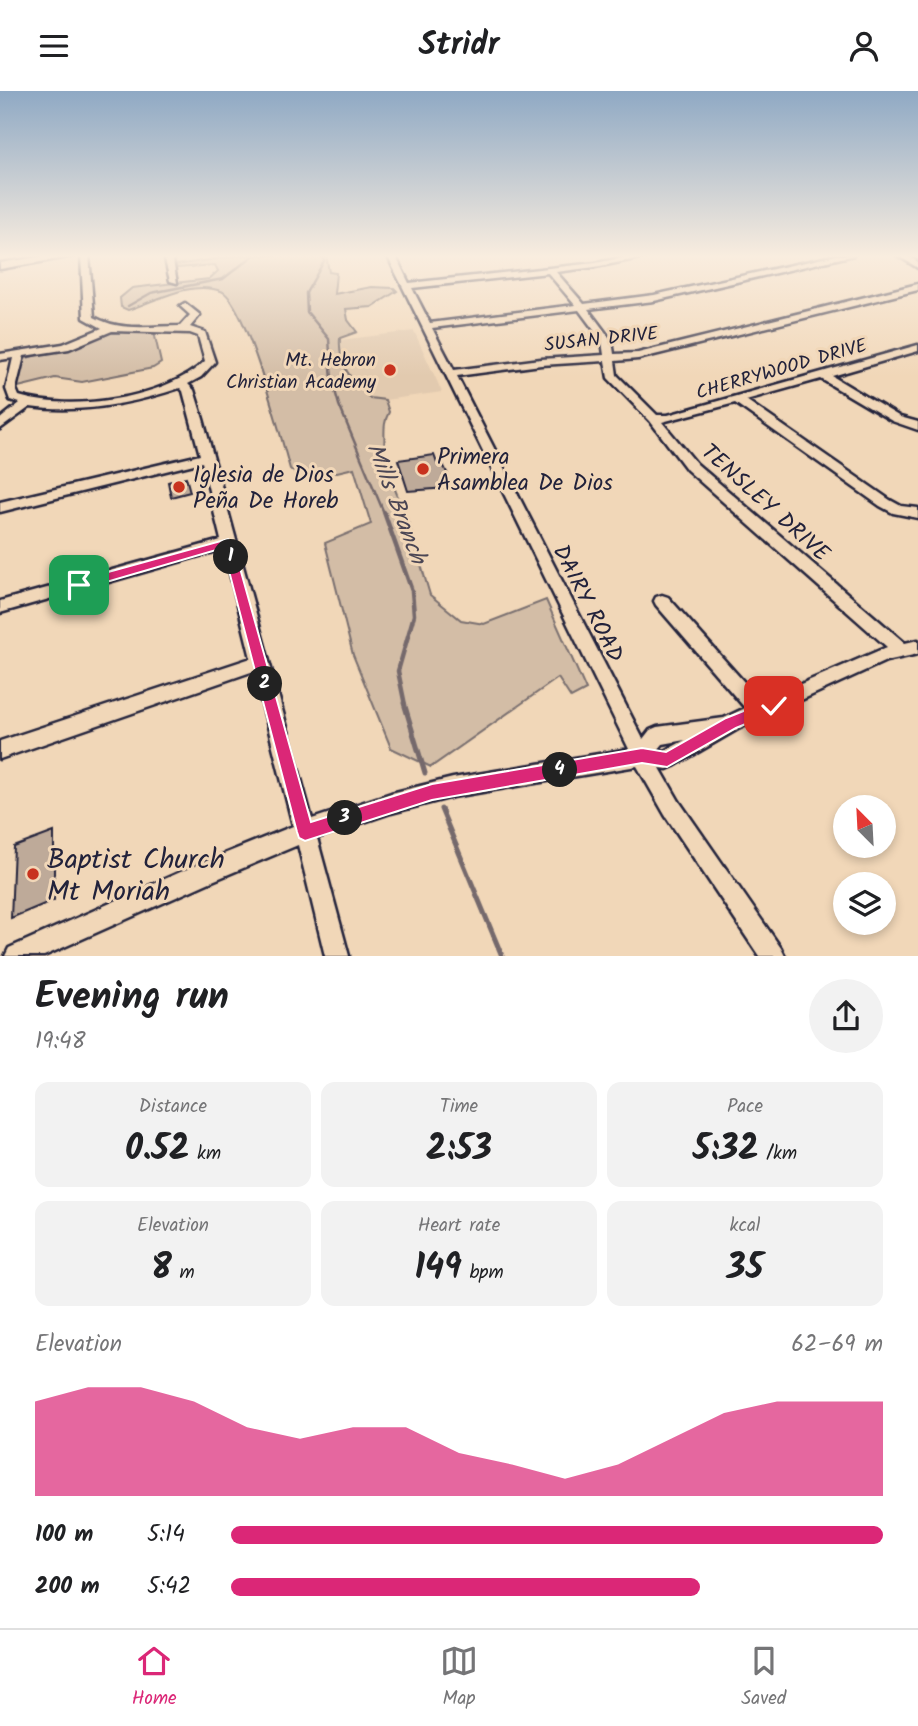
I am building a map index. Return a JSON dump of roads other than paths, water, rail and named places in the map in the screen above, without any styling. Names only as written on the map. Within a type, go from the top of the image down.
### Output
[{"type":"street","points":[[19,356],[11,389],[14,398],[26,404],[53,408],[82,406],[183,384],[195,378],[210,362],[202,334],[184,328],[111,328],[98,324],[89,318],[88,295]]},
{"type":"street","name":"DAIRY ROAD","points":[[411,295],[642,756],[671,808],[773,956]]},
{"type":"street","name":"TENSLEY DRIVE","points":[[572,295],[607,341],[612,376],[654,419],[692,467],[910,649]]},
{"type":"street","points":[[426,326],[666,295]]},
{"type":"street","name":"SUSAN DRIVE","points":[[450,374],[666,350],[888,295]]},
{"type":"street","points":[[184,328],[195,315],[185,306]]},
{"type":"street","points":[[0,357],[65,347],[111,328]]},
{"type":"street","name":"CHERRYWOOD DRIVE","points":[[654,419],[737,399],[918,348]]},
{"type":"street","points":[[823,375],[896,419],[918,426]]},
{"type":"street","points":[[183,384],[188,390],[197,419],[337,956]]},
{"type":"street","points":[[737,399],[886,503],[898,510],[918,513]]},
{"type":"street","points":[[0,425],[26,404]]},
{"type":"street","points":[[0,507],[206,457]]},
{"type":"street","points":[[0,607],[228,543]]},
{"type":"street","points":[[662,601],[759,712]]},
{"type":"street","points":[[18,956],[305,832],[432,792],[642,756],[667,760],[731,723],[883,655],[910,649]]},
{"type":"street","points":[[0,750],[259,662]]},
{"type":"waterway","points":[[128,306],[147,295]]},
{"type":"waterway","name":"Mills Branch","points":[[306,295],[307,312],[329,339],[332,380],[339,405],[384,513]]},
{"type":"waterway","name":"Mills Branch","points":[[384,512],[412,591],[414,615],[398,671],[405,705]]},
{"type":"waterway","name":"Mills Branch","points":[[404,703],[425,773]]},
{"type":"waterway","name":"Mills Branch","points":[[441,809],[502,956]]},
{"type":"place","name":"Mt. Hebron Christian Academy","points":[[390,370]]},
{"type":"place","name":"Primera Asamblea De Dios","points":[[423,469]]},
{"type":"place","name":"Iglesia de Dios Peña De Horeb","points":[[179,487]]},
{"type":"place","name":"Baptist Church Mt Moriah","points":[[33,874]]}]
